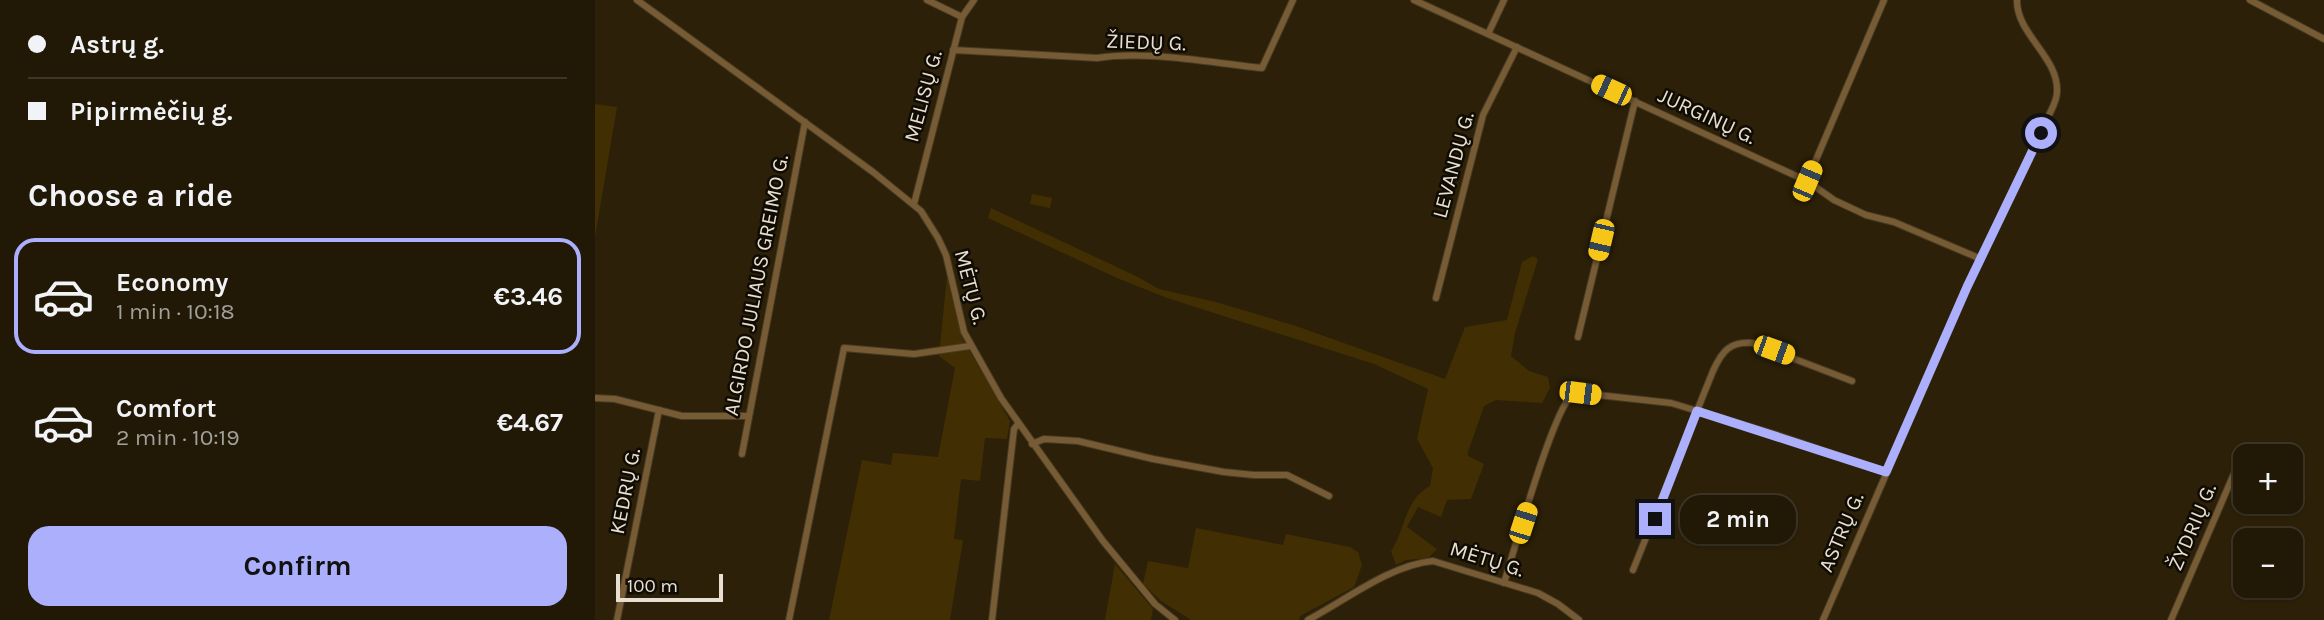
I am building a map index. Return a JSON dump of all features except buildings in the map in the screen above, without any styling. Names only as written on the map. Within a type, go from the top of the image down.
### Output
[{"type":"street","name":"MĖTŲ G.","points":[[637,0],[914,204],[930,224],[946,255],[960,320],[970,346],[1018,424],[1119,562],[1155,604],[1175,620]]},
{"type":"street","points":[[927,0],[962,17]]},
{"type":"street","name":"MELISŲ G.","points":[[914,204],[962,17],[974,0]]},
{"type":"street","name":"ŽIEDŲ G.","points":[[953,50],[1097,58],[1146,57],[1262,68],[1293,0]]},
{"type":"street","name":"JURGINŲ G.","points":[[1414,0],[1807,181],[1834,200],[1866,215],[1895,222],[1982,259]]},
{"type":"street","points":[[1488,34],[1504,0]]},
{"type":"street","points":[[1807,181],[1884,0]]},
{"type":"street","name":"ASTRŲ G.","points":[[1823,620],[1886,472],[2057,93],[2056,78],[2021,18],[2017,0]]},
{"type":"street","points":[[2250,0],[2324,39]]},
{"type":"street","name":"LEVANDŲ G.","points":[[1436,298],[1483,115],[1517,47]]},
{"type":"street","points":[[1578,337],[1635,101]]},
{"type":"street","name":"ALGIRDO JULIAUS GREIMO G.","points":[[742,454],[805,122]]},
{"type":"street","points":[[1633,570],[1697,411],[1726,348],[1739,342],[1753,342],[1851,381]]},
{"type":"street","points":[[789,620],[844,348],[913,354],[970,346]]},
{"type":"street","points":[[1503,583],[1547,448],[1567,399],[1572,395],[1580,393],[1671,403],[1886,472]]},
{"type":"street","points":[[595,398],[615,399],[682,416],[749,416]]},
{"type":"street","name":"KEDRŲ G.","points":[[617,620],[659,410]]},
{"type":"street","points":[[992,620],[1014,429],[1018,424]]},
{"type":"street","points":[[1033,444],[1044,439],[1079,441],[1224,472],[1287,475],[1329,496]]},
{"type":"street","name":"ŽYDRIŲ G.","points":[[2171,620],[2233,476]]},
{"type":"street","name":"MĖTŲ G.","points":[[1308,620],[1398,569],[1419,562],[1443,563],[1476,576],[1538,593],[1579,620]]},
{"type":"shaded area","points":[[595,104],[617,107],[595,237]]},
{"type":"shaded area","points":[[1032,194],[1052,198],[1050,208],[1030,204]]},
{"type":"shaded area","points":[[991,208],[1159,289],[1216,302],[1296,326],[1445,379],[1465,327],[1507,320],[1522,262],[1533,256],[1538,259],[1515,333],[1511,356],[1529,371],[1548,377],[1550,388],[1542,403],[1496,400],[1484,406],[1468,452],[1468,456],[1484,464],[1471,499],[1447,500],[1441,517],[1418,507],[1407,527],[1437,549],[1428,558],[1406,560],[1396,565],[1391,551],[1410,507],[1421,492],[1430,486],[1433,468],[1417,439],[1428,389],[1374,364],[1167,298],[1117,278],[988,218]]},
{"type":"shaded area","points":[[947,276],[962,338],[1010,421],[1007,439],[985,438],[980,481],[961,479],[954,539],[963,540],[950,620],[829,620],[862,460],[891,465],[893,453],[938,457],[955,368],[939,356]]},
{"type":"shaded area","points":[[1196,528],[1283,545],[1286,534],[1350,547],[1358,552],[1362,565],[1354,587],[1300,616],[1299,620],[1191,620],[1161,601],[1143,584],[1148,561],[1188,568]]},
{"type":"shaded area","points":[[1115,564],[1153,609],[1151,620],[1105,620]]},
{"type":"route","points":[[1655,519],[1697,411],[1886,472],[1967,287],[2041,133]]}]
